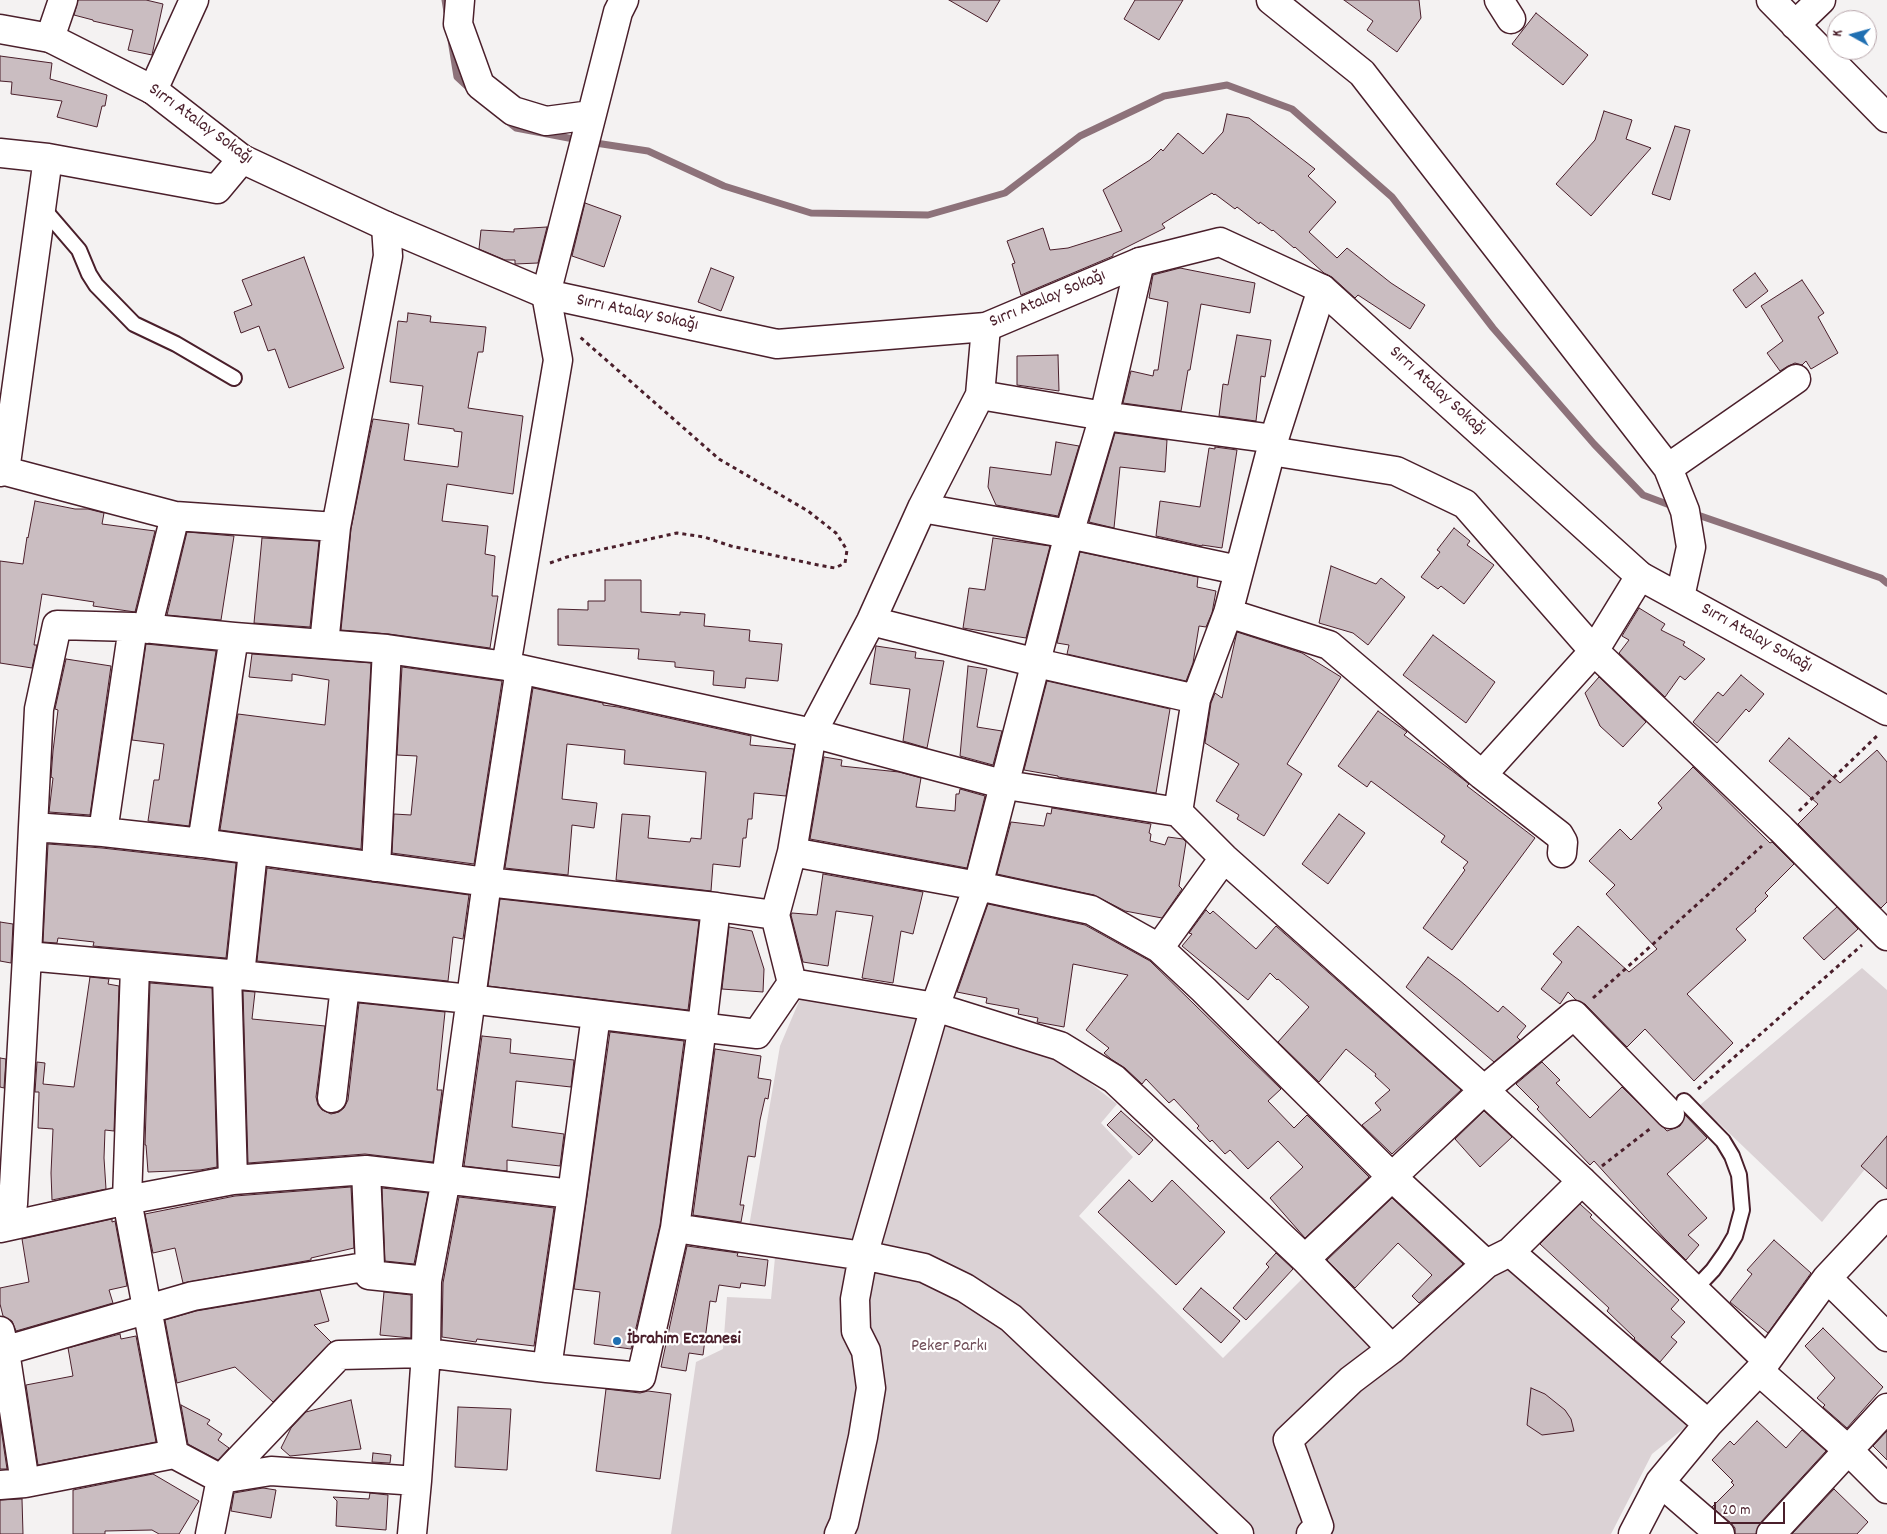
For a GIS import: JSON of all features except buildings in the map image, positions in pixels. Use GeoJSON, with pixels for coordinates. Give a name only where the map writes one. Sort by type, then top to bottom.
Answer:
{"type":"FeatureCollection","features":[{"type":"Feature","properties":{"kind":"street"},"geometry":{"type":"LineString","coordinates":[[50,38],[63,0]]}},
{"type":"Feature","properties":{"kind":"street"},"geometry":{"type":"LineString","coordinates":[[153,90],[194,0]]}},
{"type":"Feature","properties":{"kind":"street"},"geometry":{"type":"LineString","coordinates":[[460,0],[458,24],[480,85],[513,111],[546,121],[592,115]]}},
{"type":"Feature","properties":{"kind":"street"},"geometry":{"type":"LineString","coordinates":[[412,1534],[426,1353],[427,1281],[446,1180],[487,882],[513,667],[522,574],[558,360],[546,294],[618,12],[624,0]]}},
{"type":"Feature","properties":{"kind":"street"},"geometry":{"type":"LineString","coordinates":[[1271,0],[1362,73],[1668,468],[1686,511],[1691,547],[1680,597]]}},
{"type":"Feature","properties":{"kind":"street"},"geometry":{"type":"LineString","coordinates":[[1771,0],[1887,117]]}},
{"type":"Feature","properties":{"kind":"street"},"geometry":{"type":"LineString","coordinates":[[1795,25],[1821,0]]}},
{"type":"Feature","properties":{"kind":"street","name":"Sırrı Atalay Sokağı"},"geometry":{"type":"LineString","coordinates":[[0,29],[50,38],[153,90],[242,160],[386,226],[546,294],[777,344],[986,327],[1140,262],[1220,242],[1322,289],[1640,576],[1680,597],[1884,722]]}},
{"type":"Feature","properties":{"kind":"street"},"geometry":{"type":"LineString","coordinates":[[1,150],[217,189],[242,160]]}},
{"type":"Feature","properties":{"kind":"street"},"geometry":{"type":"LineString","coordinates":[[48,158],[3,471],[176,516],[336,527]]}},
{"type":"Feature","properties":{"kind":"street"},"geometry":{"type":"LineString","coordinates":[[324,644],[336,527],[388,256],[386,226]]}},
{"type":"Feature","properties":{"kind":"street"},"geometry":{"type":"LineString","coordinates":[[839,1534],[844,1522],[863,1437],[871,1388],[866,1351],[856,1331],[855,1299],[863,1256],[935,1007],[978,886],[1006,785],[1070,534],[1104,416],[1140,262]]}},
{"type":"Feature","properties":{"kind":"street"},"geometry":{"type":"LineString","coordinates":[[1178,812],[1196,699],[1228,613],[1238,570],[1250,536],[1272,445],[1322,289]]}},
{"type":"Feature","properties":{"kind":"street"},"geometry":{"type":"LineString","coordinates":[[27,956],[233,974],[470,999],[757,1034],[792,983],[775,915],[792,852],[812,733],[871,621],[922,508],[980,396],[986,327]]}},
{"type":"Feature","properties":{"kind":"street"},"geometry":{"type":"LineString","coordinates":[[1668,468],[1796,379]]}},
{"type":"Feature","properties":{"kind":"street"},"geometry":{"type":"LineString","coordinates":[[980,396],[1272,445],[1396,471],[1465,504],[1594,651],[1885,930]]}},
{"type":"Feature","properties":{"kind":"street"},"geometry":{"type":"LineString","coordinates":[[922,508],[1070,534],[1238,570]]}},
{"type":"Feature","properties":{"kind":"street"},"geometry":{"type":"LineString","coordinates":[[103,832],[140,628],[176,516]]}},
{"type":"Feature","properties":{"kind":"street"},"geometry":{"type":"LineString","coordinates":[[1482,775],[1594,651],[1640,576]]}},
{"type":"Feature","properties":{"kind":"street"},"geometry":{"type":"LineString","coordinates":[[1228,613],[1329,645],[1482,775],[1559,835],[1563,842],[1562,853]]}},
{"type":"Feature","properties":{"kind":"street"},"geometry":{"type":"LineString","coordinates":[[871,621],[1036,663],[1196,699]]}},
{"type":"Feature","properties":{"kind":"street"},"geometry":{"type":"LineString","coordinates":[[0,1214],[13,1204],[39,709],[57,624],[140,628],[387,649],[513,667],[812,733],[1006,785],[1178,812],[1224,858],[1484,1090],[1582,1181],[1694,1290],[1763,1365],[1887,1489]]}},
{"type":"Feature","properties":{"kind":"street"},"geometry":{"type":"LineString","coordinates":[[202,843],[234,637]]}},
{"type":"Feature","properties":{"kind":"street"},"geometry":{"type":"LineString","coordinates":[[376,867],[387,649]]}},
{"type":"Feature","properties":{"kind":"street"},"geometry":{"type":"LineString","coordinates":[[33,828],[103,832],[202,843],[487,882],[775,915]]}},
{"type":"Feature","properties":{"kind":"street"},"geometry":{"type":"LineString","coordinates":[[233,1180],[233,974],[253,851]]}},
{"type":"Feature","properties":{"kind":"street"},"geometry":{"type":"LineString","coordinates":[[792,852],[978,886],[1091,910],[1158,948],[1204,990],[1392,1177],[1486,1264]]}},
{"type":"Feature","properties":{"kind":"street"},"geometry":{"type":"LineString","coordinates":[[1158,948],[1224,858]]}},
{"type":"Feature","properties":{"kind":"street"},"geometry":{"type":"LineString","coordinates":[[210,1534],[221,1479],[339,1355],[426,1353],[547,1368],[642,1377],[675,1228],[716,907]]}},
{"type":"Feature","properties":{"kind":"street"},"geometry":{"type":"LineString","coordinates":[[135,966],[127,1200],[174,1454]]}},
{"type":"Feature","properties":{"kind":"street"},"geometry":{"type":"LineString","coordinates":[[792,983],[935,1007],[1060,1046],[1114,1079],[1304,1259],[1392,1349]]}},
{"type":"Feature","properties":{"kind":"street"},"geometry":{"type":"LineString","coordinates":[[332,1098],[345,986]]}},
{"type":"Feature","properties":{"kind":"street"},"geometry":{"type":"LineString","coordinates":[[547,1368],[596,1015]]}},
{"type":"Feature","properties":{"kind":"street"},"geometry":{"type":"LineString","coordinates":[[1304,1259],[1484,1090],[1574,1015],[1677,1107]]}},
{"type":"Feature","properties":{"kind":"street"},"geometry":{"type":"LineString","coordinates":[[0,1228],[127,1200],[233,1180],[366,1170],[572,1194]]}},
{"type":"Feature","properties":{"kind":"street"},"geometry":{"type":"LineString","coordinates":[[366,1170],[369,1275],[427,1281]]}},
{"type":"Feature","properties":{"kind":"street"},"geometry":{"type":"LineString","coordinates":[[1322,1531],[1288,1440],[1352,1380],[1392,1349],[1486,1264],[1510,1252],[1582,1181]]}},
{"type":"Feature","properties":{"kind":"street"},"geometry":{"type":"LineString","coordinates":[[1633,1534],[1660,1482],[1708,1424],[1763,1365],[1827,1278],[1887,1214]]}},
{"type":"Feature","properties":{"kind":"street"},"geometry":{"type":"LineString","coordinates":[[675,1228],[863,1256],[924,1268],[964,1288],[1012,1318],[1239,1534]]}},
{"type":"Feature","properties":{"kind":"street"},"geometry":{"type":"LineString","coordinates":[[1510,1252],[1708,1424]]}},
{"type":"Feature","properties":{"kind":"street"},"geometry":{"type":"LineString","coordinates":[[370,1266],[193,1296],[148,1310],[2,1345],[12,1484],[174,1454],[221,1479],[271,1471],[417,1481]]}},
{"type":"Feature","properties":{"kind":"street"},"geometry":{"type":"LineString","coordinates":[[1827,1278],[1887,1337]]}},
{"type":"Feature","properties":{"kind":"street"},"geometry":{"type":"LineString","coordinates":[[1771,1534],[1887,1408]]}},
{"type":"Feature","properties":{"kind":"street"},"geometry":{"type":"LineString","coordinates":[[1660,1482],[1720,1534]]}},
{"type":"Feature","properties":{"kind":"lane"},"geometry":{"type":"LineString","coordinates":[[41,206],[79,250],[96,285],[134,324],[176,344],[234,378]]}},
{"type":"Feature","properties":{"kind":"lane"},"geometry":{"type":"LineString","coordinates":[[1677,1107],[1722,1141],[1732,1156],[1739,1175],[1742,1210],[1735,1236],[1713,1270],[1694,1290]]}},
{"type":"Feature","properties":{"kind":"path"},"geometry":{"type":"LineString","coordinates":[[522,574],[567,557],[677,533],[704,537],[731,546],[818,565],[835,568],[846,563],[847,550],[836,533],[808,512],[719,459],[577,334]]}},
{"type":"Feature","properties":{"kind":"path"},"geometry":{"type":"LineString","coordinates":[[1574,1015],[1781,829],[1884,722]]}},
{"type":"Feature","properties":{"kind":"path"},"geometry":{"type":"LineString","coordinates":[[1582,1181],[1677,1107],[1885,930]]}},
{"type":"Feature","properties":{"kind":"green space"},"geometry":{"type":"Polygon","coordinates":[[[1862,968],[1887,990],[1887,1142],[1822,1222],[1700,1105],[1862,968]]]}},
{"type":"Feature","properties":{"kind":"green space","name":"Peker Parkı"},"geometry":{"type":"Polygon","coordinates":[[[803,992],[914,1011],[1057,1057],[1117,1104],[1101,1123],[1133,1157],[1079,1216],[1223,1358],[1309,1272],[1383,1350],[1502,1264],[1692,1422],[1652,1454],[1611,1534],[1333,1534],[1311,1525],[1303,1534],[671,1534],[696,1362],[723,1349],[727,1297],[771,1299],[776,1247],[746,1244],[780,1046],[803,992]]]}},
{"type":"Feature","properties":{"kind":"waterway"},"geometry":{"type":"LineString","coordinates":[[445,0],[447,12]]}},
{"type":"Feature","properties":{"kind":"waterway"},"geometry":{"type":"LineString","coordinates":[[451,40],[457,77],[471,90]]}},
{"type":"Feature","properties":{"kind":"waterway"},"geometry":{"type":"LineString","coordinates":[[589,142],[648,151],[724,186],[811,213],[928,215],[1005,193],[1080,136],[1164,96],[1227,85],[1292,109],[1392,197],[1493,328],[1594,444],[1643,495],[1675,507]]}},
{"type":"Feature","properties":{"kind":"waterway"},"geometry":{"type":"LineString","coordinates":[[506,120],[516,128],[579,140]]}},
{"type":"Feature","properties":{"kind":"waterway"},"geometry":{"type":"LineString","coordinates":[[1692,513],[1881,578],[1887,583]]}},
{"type":"Feature","properties":{"kind":"place","name":"İbrahim Eczanesi"},"geometry":{"type":"Point","coordinates":[617,1341]}}]}
